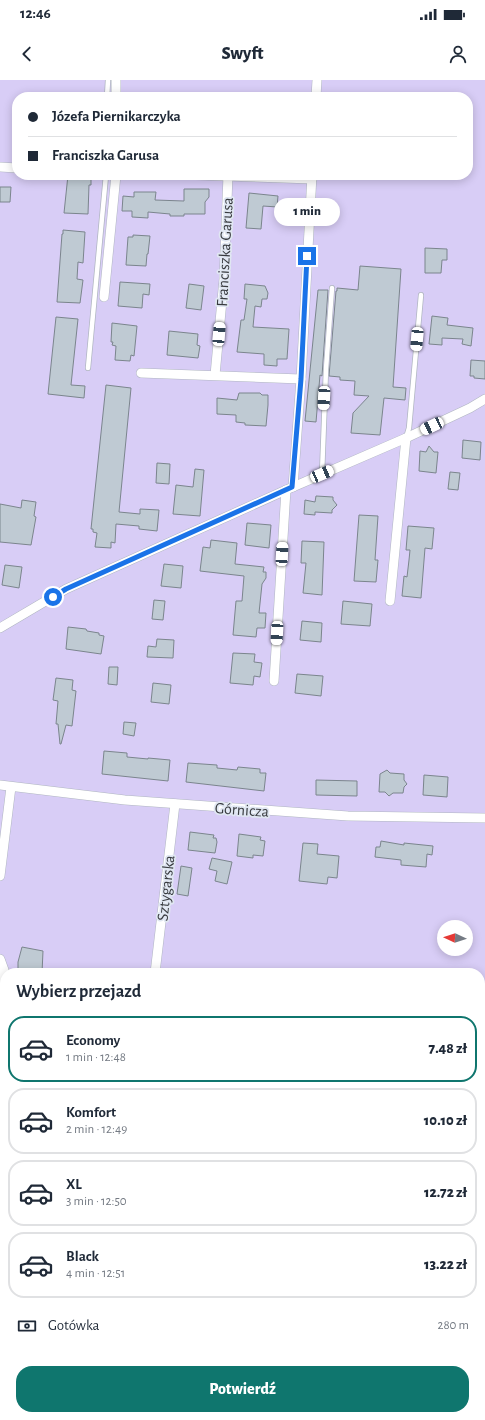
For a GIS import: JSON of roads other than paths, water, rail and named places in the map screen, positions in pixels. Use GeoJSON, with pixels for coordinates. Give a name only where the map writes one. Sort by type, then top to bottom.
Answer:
{"type":"FeatureCollection","features":[{"type":"Feature","properties":{"kind":"street"},"geometry":{"type":"LineString","coordinates":[[116,80],[116,92]]}},
{"type":"Feature","properties":{"kind":"street"},"geometry":{"type":"LineString","coordinates":[[316,92],[317,80]]}},
{"type":"Feature","properties":{"kind":"street"},"geometry":{"type":"LineString","coordinates":[[0,167],[12,168]]}},
{"type":"Feature","properties":{"kind":"street"},"geometry":{"type":"LineString","coordinates":[[104,297],[116,180]]}},
{"type":"Feature","properties":{"kind":"street","name":"Franciszka Garusa"},"geometry":{"type":"LineString","coordinates":[[215,375],[224,279],[228,180]]}},
{"type":"Feature","properties":{"kind":"street","name":"Franciszka Garusa"},"geometry":{"type":"LineString","coordinates":[[274,681],[289,489],[301,379],[312,180]]}},
{"type":"Feature","properties":{"kind":"street"},"geometry":{"type":"LineString","coordinates":[[141,373],[301,379]]}},
{"type":"Feature","properties":{"kind":"street"},"geometry":{"type":"LineString","coordinates":[[0,628],[66,589],[406,438],[470,408],[485,399]]}},
{"type":"Feature","properties":{"kind":"street"},"geometry":{"type":"LineString","coordinates":[[390,601],[406,438]]}},
{"type":"Feature","properties":{"kind":"street","name":"Górnicza"},"geometry":{"type":"LineString","coordinates":[[0,786],[125,800],[348,816],[485,818]]}},
{"type":"Feature","properties":{"kind":"street"},"geometry":{"type":"LineString","coordinates":[[0,876],[10,787]]}},
{"type":"Feature","properties":{"kind":"street","name":"Sztygarska"},"geometry":{"type":"LineString","coordinates":[[156,968],[175,804]]}},
{"type":"Feature","properties":{"kind":"lane"},"geometry":{"type":"LineString","coordinates":[[107,92],[108,80]]}},
{"type":"Feature","properties":{"kind":"lane"},"geometry":{"type":"LineString","coordinates":[[88,368],[106,180]]}},
{"type":"Feature","properties":{"kind":"lane"},"geometry":{"type":"LineString","coordinates":[[322,474],[326,369],[332,288]]}},
{"type":"Feature","properties":{"kind":"lane"},"geometry":{"type":"LineString","coordinates":[[406,438],[409,428],[421,295]]}}]}
